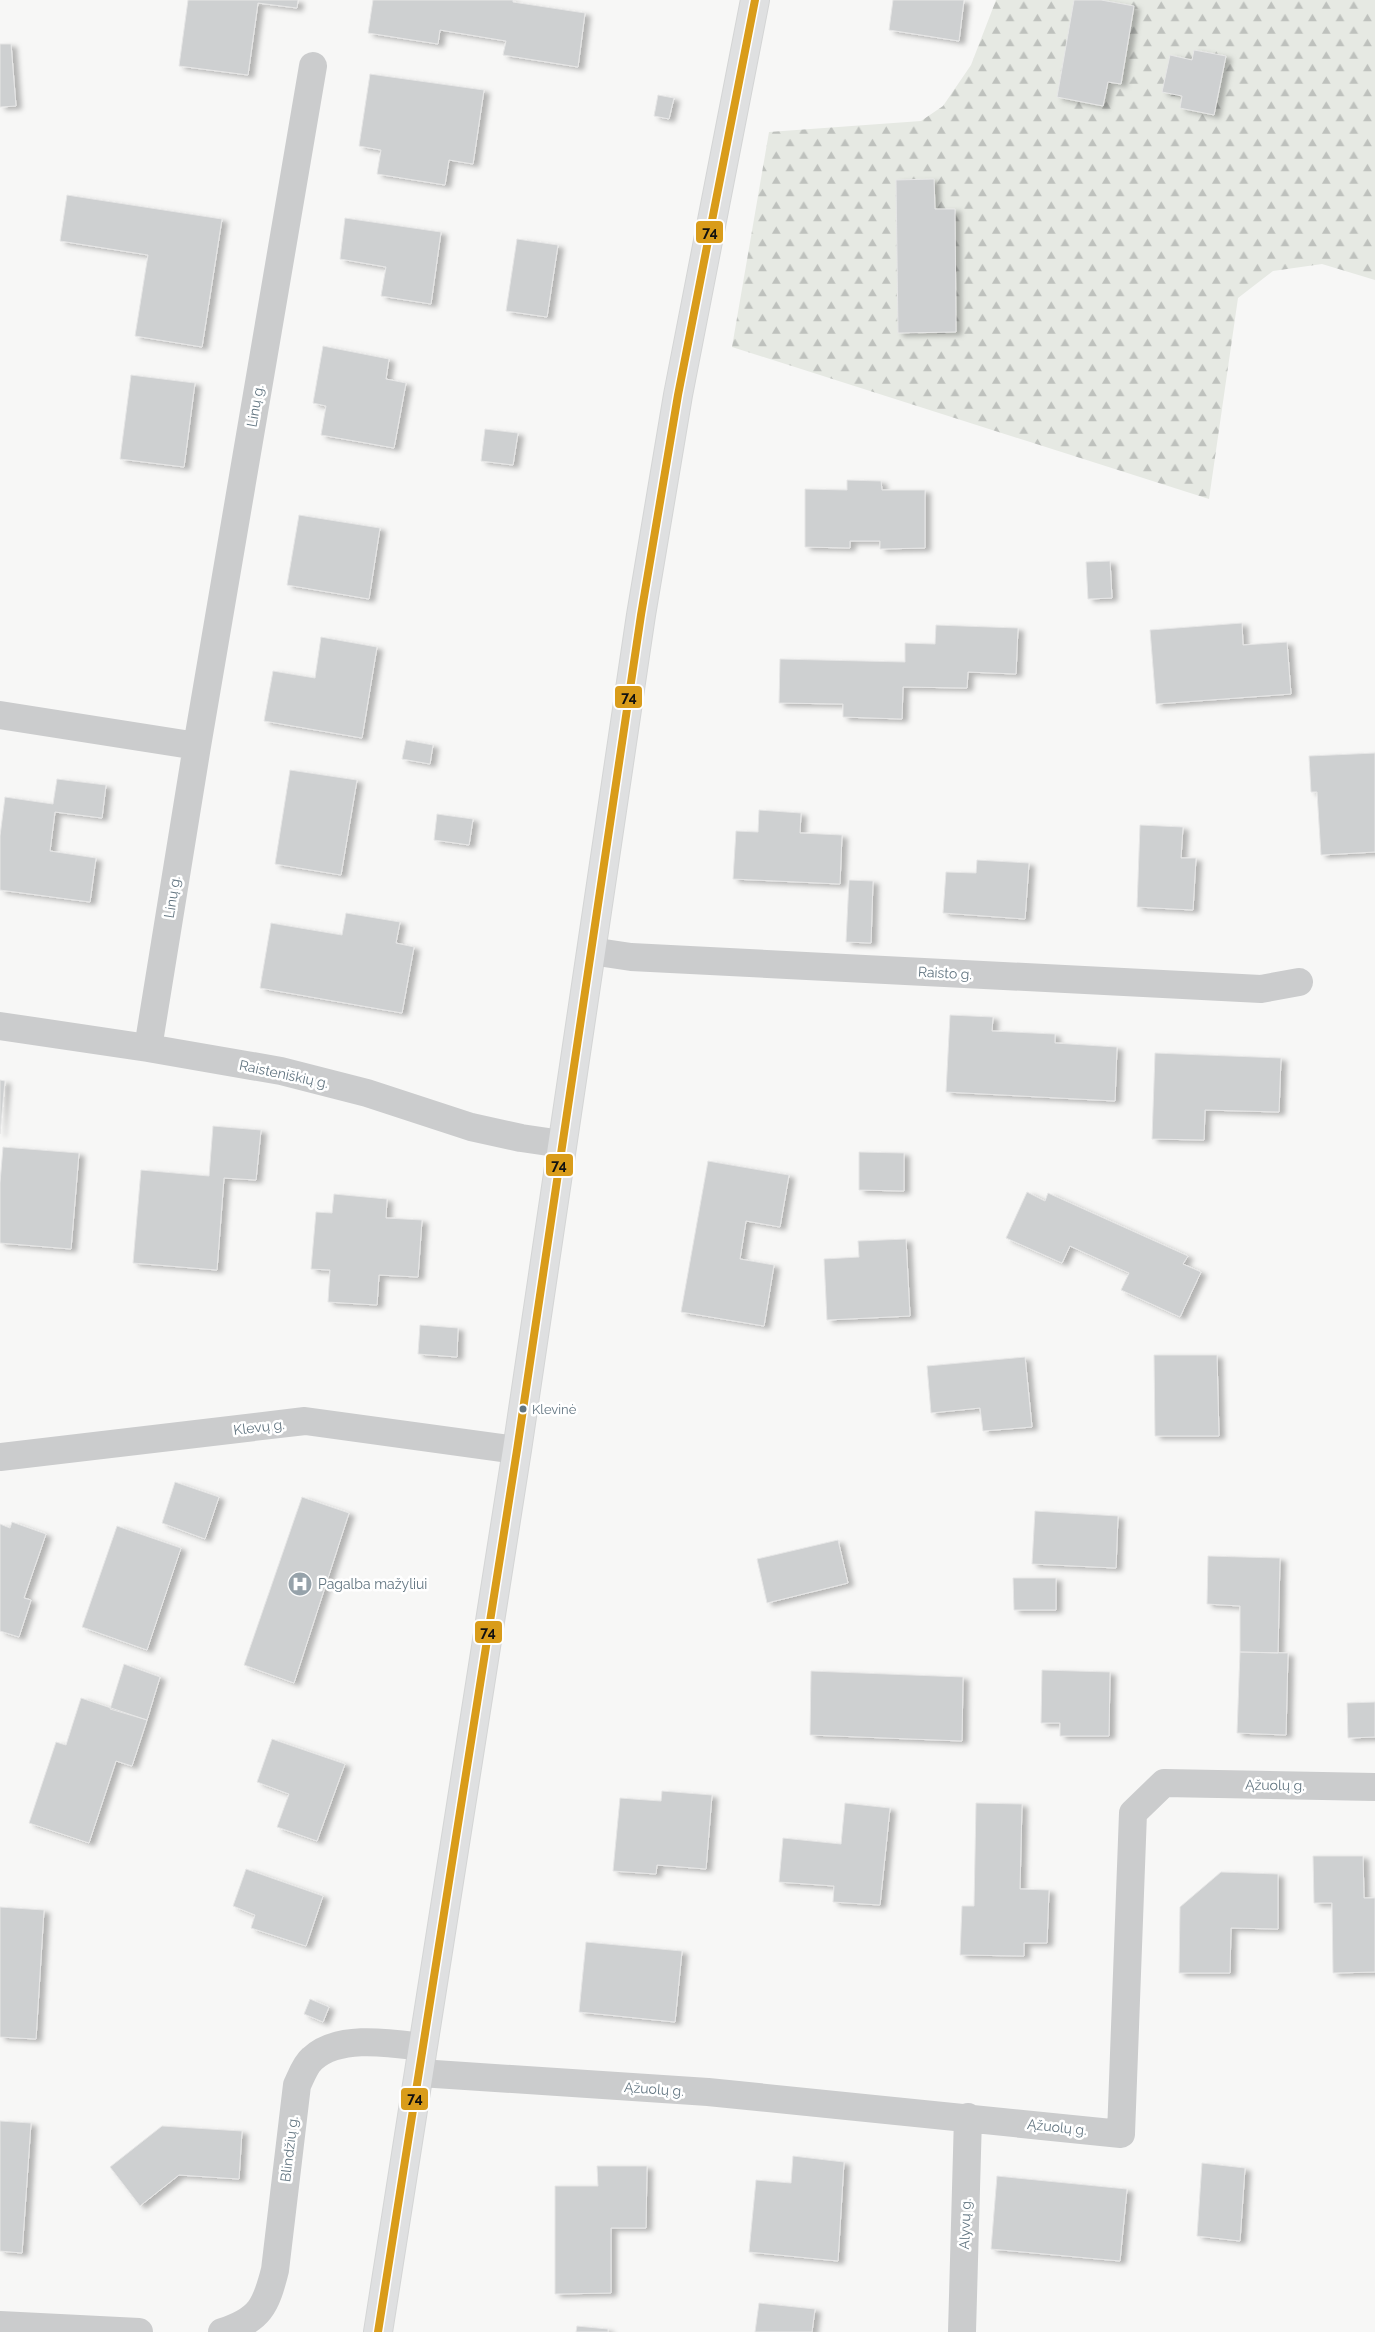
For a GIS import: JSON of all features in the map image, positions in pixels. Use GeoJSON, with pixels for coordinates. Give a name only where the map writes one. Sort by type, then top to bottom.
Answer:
{"type":"FeatureCollection","features":[{"type":"Feature","properties":{"kind":"main road"},"geometry":{"type":"LineString","coordinates":[[378,2332],[517,1450],[641,615],[678,395],[755,0]]}},
{"type":"Feature","properties":{"kind":"street","name":"Linų g."},"geometry":{"type":"LineString","coordinates":[[148,1048],[196,746],[313,66]]}},
{"type":"Feature","properties":{"kind":"street"},"geometry":{"type":"LineString","coordinates":[[0,715],[196,746]]}},
{"type":"Feature","properties":{"kind":"street","name":"Raisto g."},"geometry":{"type":"LineString","coordinates":[[591,951],[630,957],[1261,988],[1299,982]]}},
{"type":"Feature","properties":{"kind":"street","name":"Raisteniškių g."},"geometry":{"type":"LineString","coordinates":[[0,1026],[148,1048],[280,1071],[367,1092],[471,1127],[521,1138],[562,1144]]}},
{"type":"Feature","properties":{"kind":"street","name":"Klevų g."},"geometry":{"type":"LineString","coordinates":[[0,1457],[305,1421],[517,1450]]}},
{"type":"Feature","properties":{"kind":"street","name":"Ąžuolų g."},"geometry":{"type":"LineString","coordinates":[[420,2073],[708,2092],[1122,2134],[1133,1814],[1164,1783],[1375,1787]]}},
{"type":"Feature","properties":{"kind":"street","name":"Blindžių g."},"geometry":{"type":"LineString","coordinates":[[222,2332],[236,2328],[256,2315],[268,2299],[275,2270],[297,2085],[311,2059],[333,2046],[375,2041],[423,2047]]}},
{"type":"Feature","properties":{"kind":"street","name":"Alyvų g."},"geometry":{"type":"LineString","coordinates":[[962,2332],[968,2117]]}},
{"type":"Feature","properties":{"kind":"street"},"geometry":{"type":"LineString","coordinates":[[0,2325],[139,2332]]}},
{"type":"Feature","properties":{"kind":"green space"},"geometry":{"type":"Polygon","coordinates":[[[996,0],[1375,0],[1375,280],[1322,264],[1273,271],[1238,298],[1209,499],[732,347],[769,132],[921,121],[943,106],[971,65],[996,0]]]}},
{"type":"Feature","properties":{"kind":"building"},"geometry":{"type":"Polygon","coordinates":[[[188,0],[298,0],[297,8],[258,3],[248,75],[179,66],[188,0]]]}},
{"type":"Feature","properties":{"kind":"building"},"geometry":{"type":"Polygon","coordinates":[[[373,0],[513,0],[513,2],[585,13],[578,67],[503,55],[506,41],[440,30],[438,44],[368,33],[373,0]]]}},
{"type":"Feature","properties":{"kind":"building"},"geometry":{"type":"Polygon","coordinates":[[[893,0],[964,0],[959,41],[889,30],[893,0]]]}},
{"type":"Feature","properties":{"kind":"building"},"geometry":{"type":"Polygon","coordinates":[[[1074,0],[1101,0],[1134,6],[1121,84],[1108,82],[1103,106],[1057,97],[1074,0]]]}},
{"type":"Feature","properties":{"kind":"building"},"geometry":{"type":"Polygon","coordinates":[[[0,44],[11,44],[16,106],[0,107],[0,44]]]}},
{"type":"Feature","properties":{"kind":"building"},"geometry":{"type":"Polygon","coordinates":[[[1194,50],[1226,56],[1214,115],[1180,108],[1182,96],[1162,92],[1170,55],[1192,60],[1194,50]]]}},
{"type":"Feature","properties":{"kind":"building"},"geometry":{"type":"Polygon","coordinates":[[[370,74],[484,90],[473,164],[449,160],[445,185],[377,174],[381,150],[359,146],[370,74]]]}},
{"type":"Feature","properties":{"kind":"building"},"geometry":{"type":"Polygon","coordinates":[[[658,95],[674,98],[669,119],[654,116],[658,95]]]}},
{"type":"Feature","properties":{"kind":"building"},"geometry":{"type":"Polygon","coordinates":[[[934,179],[935,209],[955,209],[956,332],[898,333],[896,180],[934,179]]]}},
{"type":"Feature","properties":{"kind":"building"},"geometry":{"type":"Polygon","coordinates":[[[67,195],[222,219],[202,347],[135,336],[148,255],[60,241],[67,195]]]}},
{"type":"Feature","properties":{"kind":"building"},"geometry":{"type":"Polygon","coordinates":[[[345,218],[441,232],[431,304],[381,296],[386,267],[340,259],[345,218]]]}},
{"type":"Feature","properties":{"kind":"building"},"geometry":{"type":"Polygon","coordinates":[[[517,239],[558,245],[547,317],[506,311],[517,239]]]}},
{"type":"Feature","properties":{"kind":"building"},"geometry":{"type":"Polygon","coordinates":[[[323,346],[389,359],[386,379],[406,383],[394,448],[321,435],[326,406],[313,403],[323,346]]]}},
{"type":"Feature","properties":{"kind":"building"},"geometry":{"type":"Polygon","coordinates":[[[131,375],[195,383],[184,467],[120,459],[131,375]]]}},
{"type":"Feature","properties":{"kind":"building"},"geometry":{"type":"Polygon","coordinates":[[[485,429],[518,433],[513,465],[481,461],[485,429]]]}},
{"type":"Feature","properties":{"kind":"building"},"geometry":{"type":"Polygon","coordinates":[[[847,480],[881,481],[882,490],[925,490],[925,548],[880,549],[880,541],[850,541],[850,548],[805,547],[805,489],[847,490],[847,480]]]}},
{"type":"Feature","properties":{"kind":"building"},"geometry":{"type":"Polygon","coordinates":[[[299,515],[380,528],[369,599],[287,585],[299,515]]]}},
{"type":"Feature","properties":{"kind":"building"},"geometry":{"type":"Polygon","coordinates":[[[1110,561],[1112,598],[1088,599],[1086,562],[1110,561]]]}},
{"type":"Feature","properties":{"kind":"building"},"geometry":{"type":"Polygon","coordinates":[[[1242,623],[1243,645],[1287,642],[1291,694],[1156,704],[1150,630],[1242,623]]]}},
{"type":"Feature","properties":{"kind":"building"},"geometry":{"type":"Polygon","coordinates":[[[936,625],[1018,628],[1016,674],[968,672],[967,688],[903,687],[902,719],[843,717],[843,704],[779,703],[780,659],[905,662],[905,643],[935,644],[936,625]]]}},
{"type":"Feature","properties":{"kind":"building"},"geometry":{"type":"Polygon","coordinates":[[[321,637],[377,647],[362,738],[264,721],[273,671],[315,678],[321,637]]]}},
{"type":"Feature","properties":{"kind":"building"},"geometry":{"type":"Polygon","coordinates":[[[406,740],[433,745],[430,764],[402,759],[406,740]]]}},
{"type":"Feature","properties":{"kind":"building"},"geometry":{"type":"Polygon","coordinates":[[[1375,753],[1375,852],[1321,855],[1317,792],[1311,792],[1309,756],[1375,753]]]}},
{"type":"Feature","properties":{"kind":"building"},"geometry":{"type":"Polygon","coordinates":[[[290,770],[357,780],[341,875],[275,864],[290,770]]]}},
{"type":"Feature","properties":{"kind":"building"},"geometry":{"type":"Polygon","coordinates":[[[57,779],[106,785],[102,818],[55,812],[50,851],[96,858],[90,902],[0,890],[0,836],[5,797],[53,804],[57,779]]]}},
{"type":"Feature","properties":{"kind":"building"},"geometry":{"type":"Polygon","coordinates":[[[759,810],[801,813],[800,833],[842,835],[840,884],[733,879],[736,831],[758,832],[759,810]]]}},
{"type":"Feature","properties":{"kind":"building"},"geometry":{"type":"Polygon","coordinates":[[[437,814],[473,819],[469,845],[434,840],[437,814]]]}},
{"type":"Feature","properties":{"kind":"building"},"geometry":{"type":"Polygon","coordinates":[[[1140,825],[1183,827],[1181,858],[1196,858],[1193,910],[1137,907],[1140,825]]]}},
{"type":"Feature","properties":{"kind":"building"},"geometry":{"type":"Polygon","coordinates":[[[977,860],[1029,863],[1025,919],[943,913],[946,872],[976,873],[977,860]]]}},
{"type":"Feature","properties":{"kind":"building"},"geometry":{"type":"Polygon","coordinates":[[[849,880],[873,881],[871,943],[846,942],[849,880]]]}},
{"type":"Feature","properties":{"kind":"building"},"geometry":{"type":"Polygon","coordinates":[[[346,913],[400,922],[396,943],[414,947],[402,1013],[260,988],[271,923],[342,935],[346,913]]]}},
{"type":"Feature","properties":{"kind":"building"},"geometry":{"type":"Polygon","coordinates":[[[950,1015],[993,1017],[992,1031],[1055,1034],[1055,1043],[1117,1047],[1115,1101],[946,1092],[950,1015]]]}},
{"type":"Feature","properties":{"kind":"building"},"geometry":{"type":"Polygon","coordinates":[[[1155,1053],[1281,1058],[1279,1112],[1205,1110],[1204,1140],[1152,1139],[1155,1053]]]}},
{"type":"Feature","properties":{"kind":"building"},"geometry":{"type":"Polygon","coordinates":[[[0,1080],[5,1081],[0,1134],[0,1080]]]}},
{"type":"Feature","properties":{"kind":"building"},"geometry":{"type":"Polygon","coordinates":[[[213,1126],[261,1130],[256,1180],[224,1178],[217,1270],[133,1263],[141,1170],[209,1176],[213,1126]]]}},
{"type":"Feature","properties":{"kind":"building"},"geometry":{"type":"Polygon","coordinates":[[[3,1147],[79,1153],[71,1249],[0,1243],[0,1183],[3,1147]]]}},
{"type":"Feature","properties":{"kind":"building"},"geometry":{"type":"Polygon","coordinates":[[[859,1152],[904,1153],[904,1191],[859,1190],[859,1152]]]}},
{"type":"Feature","properties":{"kind":"building"},"geometry":{"type":"Polygon","coordinates":[[[708,1161],[789,1175],[780,1227],[746,1221],[740,1259],[774,1265],[764,1326],[681,1312],[708,1161]]]}},
{"type":"Feature","properties":{"kind":"building"},"geometry":{"type":"Polygon","coordinates":[[[1027,1192],[1045,1201],[1048,1193],[1188,1256],[1183,1264],[1201,1272],[1180,1317],[1121,1290],[1129,1273],[1070,1246],[1062,1263],[1006,1238],[1027,1192]]]}},
{"type":"Feature","properties":{"kind":"building"},"geometry":{"type":"Polygon","coordinates":[[[334,1194],[387,1199],[386,1218],[422,1220],[418,1277],[379,1275],[377,1305],[328,1302],[330,1270],[311,1269],[316,1212],[332,1213],[334,1194]]]}},
{"type":"Feature","properties":{"kind":"building"},"geometry":{"type":"Polygon","coordinates":[[[906,1239],[910,1316],[827,1320],[824,1259],[859,1257],[858,1241],[906,1239]]]}},
{"type":"Feature","properties":{"kind":"building"},"geometry":{"type":"Polygon","coordinates":[[[420,1325],[458,1328],[457,1357],[418,1354],[420,1325]]]}},
{"type":"Feature","properties":{"kind":"building"},"geometry":{"type":"Polygon","coordinates":[[[1154,1355],[1217,1355],[1219,1436],[1155,1436],[1154,1355]]]}},
{"type":"Feature","properties":{"kind":"building"},"geometry":{"type":"Polygon","coordinates":[[[1025,1357],[1032,1427],[983,1431],[980,1408],[931,1413],[927,1366],[1025,1357]]]}},
{"type":"Feature","properties":{"kind":"building"},"geometry":{"type":"Polygon","coordinates":[[[175,1482],[219,1497],[205,1539],[162,1523],[175,1482]]]}},
{"type":"Feature","properties":{"kind":"building"},"geometry":{"type":"Polygon","coordinates":[[[302,1497],[349,1513],[294,1683],[244,1665],[302,1497]]]}},
{"type":"Feature","properties":{"kind":"building"},"geometry":{"type":"Polygon","coordinates":[[[1035,1511],[1118,1516],[1116,1568],[1032,1564],[1035,1511]]]}},
{"type":"Feature","properties":{"kind":"building"},"geometry":{"type":"Polygon","coordinates":[[[12,1522],[46,1534],[24,1598],[31,1600],[19,1637],[0,1631],[0,1524],[10,1528],[12,1522]]]}},
{"type":"Feature","properties":{"kind":"building"},"geometry":{"type":"Polygon","coordinates":[[[117,1526],[181,1548],[147,1650],[82,1627],[117,1526]]]}},
{"type":"Feature","properties":{"kind":"building"},"geometry":{"type":"Polygon","coordinates":[[[838,1540],[848,1583],[767,1603],[757,1559],[838,1540]]]}},
{"type":"Feature","properties":{"kind":"building"},"geometry":{"type":"Polygon","coordinates":[[[1208,1556],[1280,1558],[1278,1653],[1240,1652],[1240,1606],[1207,1604],[1208,1556]]]}},
{"type":"Feature","properties":{"kind":"building"},"geometry":{"type":"Polygon","coordinates":[[[1013,1578],[1056,1578],[1056,1610],[1014,1610],[1013,1578]]]}},
{"type":"Feature","properties":{"kind":"building"},"geometry":{"type":"Polygon","coordinates":[[[1240,1652],[1288,1653],[1286,1735],[1237,1733],[1240,1652]]]}},
{"type":"Feature","properties":{"kind":"building"},"geometry":{"type":"Polygon","coordinates":[[[124,1664],[160,1677],[147,1720],[110,1709],[124,1664]]]}},
{"type":"Feature","properties":{"kind":"building"},"geometry":{"type":"Polygon","coordinates":[[[1042,1670],[1110,1672],[1109,1736],[1060,1736],[1060,1723],[1041,1723],[1042,1670]]]}},
{"type":"Feature","properties":{"kind":"building"},"geometry":{"type":"Polygon","coordinates":[[[811,1671],[963,1677],[962,1741],[810,1735],[811,1671]]]}},
{"type":"Feature","properties":{"kind":"building"},"geometry":{"type":"Polygon","coordinates":[[[81,1698],[147,1720],[132,1766],[116,1761],[89,1843],[29,1823],[56,1742],[66,1745],[81,1698]]]}},
{"type":"Feature","properties":{"kind":"building"},"geometry":{"type":"Polygon","coordinates":[[[1375,1702],[1375,1737],[1348,1738],[1347,1703],[1375,1702]]]}},
{"type":"Feature","properties":{"kind":"building"},"geometry":{"type":"Polygon","coordinates":[[[272,1739],[345,1764],[317,1841],[277,1827],[289,1794],[257,1782],[272,1739]]]}},
{"type":"Feature","properties":{"kind":"building"},"geometry":{"type":"Polygon","coordinates":[[[662,1791],[712,1795],[706,1869],[657,1865],[656,1874],[613,1871],[620,1798],[661,1801],[662,1791]]]}},
{"type":"Feature","properties":{"kind":"building"},"geometry":{"type":"Polygon","coordinates":[[[845,1803],[890,1808],[880,1905],[833,1902],[834,1886],[779,1882],[783,1838],[841,1844],[845,1803]]]}},
{"type":"Feature","properties":{"kind":"building"},"geometry":{"type":"Polygon","coordinates":[[[976,1803],[1022,1804],[1020,1889],[1049,1890],[1047,1943],[1024,1943],[1024,1956],[960,1955],[962,1906],[974,1906],[976,1803]]]}},
{"type":"Feature","properties":{"kind":"building"},"geometry":{"type":"Polygon","coordinates":[[[1313,1856],[1363,1856],[1364,1898],[1375,1898],[1375,1972],[1333,1973],[1332,1903],[1314,1903],[1313,1856]]]}},
{"type":"Feature","properties":{"kind":"building"},"geometry":{"type":"Polygon","coordinates":[[[246,1869],[323,1896],[306,1946],[251,1928],[255,1915],[233,1906],[246,1869]]]}},
{"type":"Feature","properties":{"kind":"building"},"geometry":{"type":"Polygon","coordinates":[[[1221,1872],[1278,1874],[1278,1929],[1231,1928],[1230,1973],[1179,1973],[1180,1907],[1221,1872]]]}},
{"type":"Feature","properties":{"kind":"building"},"geometry":{"type":"Polygon","coordinates":[[[0,1907],[44,1910],[36,2039],[0,2037],[0,1907]]]}},
{"type":"Feature","properties":{"kind":"building"},"geometry":{"type":"Polygon","coordinates":[[[586,1942],[682,1951],[675,2022],[579,2012],[586,1942]]]}},
{"type":"Feature","properties":{"kind":"building"},"geometry":{"type":"Polygon","coordinates":[[[310,1999],[329,2007],[323,2022],[304,2014],[310,1999]]]}},
{"type":"Feature","properties":{"kind":"building"},"geometry":{"type":"Polygon","coordinates":[[[0,2121],[31,2123],[22,2253],[0,2251],[0,2121]]]}},
{"type":"Feature","properties":{"kind":"building"},"geometry":{"type":"Polygon","coordinates":[[[162,2126],[242,2131],[239,2179],[179,2175],[140,2206],[110,2167],[162,2126]]]}},
{"type":"Feature","properties":{"kind":"building"},"geometry":{"type":"Polygon","coordinates":[[[793,2156],[844,2162],[838,2261],[749,2252],[756,2180],[791,2183],[793,2156]]]}},
{"type":"Feature","properties":{"kind":"building"},"geometry":{"type":"Polygon","coordinates":[[[1202,2163],[1245,2168],[1240,2241],[1197,2236],[1202,2163]]]}},
{"type":"Feature","properties":{"kind":"building"},"geometry":{"type":"Polygon","coordinates":[[[597,2166],[647,2166],[646,2228],[611,2228],[611,2293],[555,2294],[555,2186],[598,2186],[597,2166]]]}},
{"type":"Feature","properties":{"kind":"building"},"geometry":{"type":"Polygon","coordinates":[[[997,2176],[1127,2189],[1120,2261],[991,2249],[997,2176]]]}},
{"type":"Feature","properties":{"kind":"building"},"geometry":{"type":"Polygon","coordinates":[[[759,2303],[815,2309],[812,2332],[755,2332],[759,2303]]]}},
{"type":"Feature","properties":{"kind":"building"},"geometry":{"type":"Polygon","coordinates":[[[577,2326],[608,2329],[608,2332],[576,2332],[577,2326]]]}},
{"type":"Feature","properties":{"kind":"transit line","name":"74"},"geometry":{"type":"LineString","coordinates":[[378,2332],[517,1450],[641,615],[678,395],[755,0]]}},
{"type":"Feature","properties":{"kind":"place","name":"Klevinė"},"geometry":{"type":"Point","coordinates":[523,1409]}},
{"type":"Feature","properties":{"kind":"place","name":"Pagalba mažyliui"},"geometry":{"type":"Point","coordinates":[300,1584]}}]}
